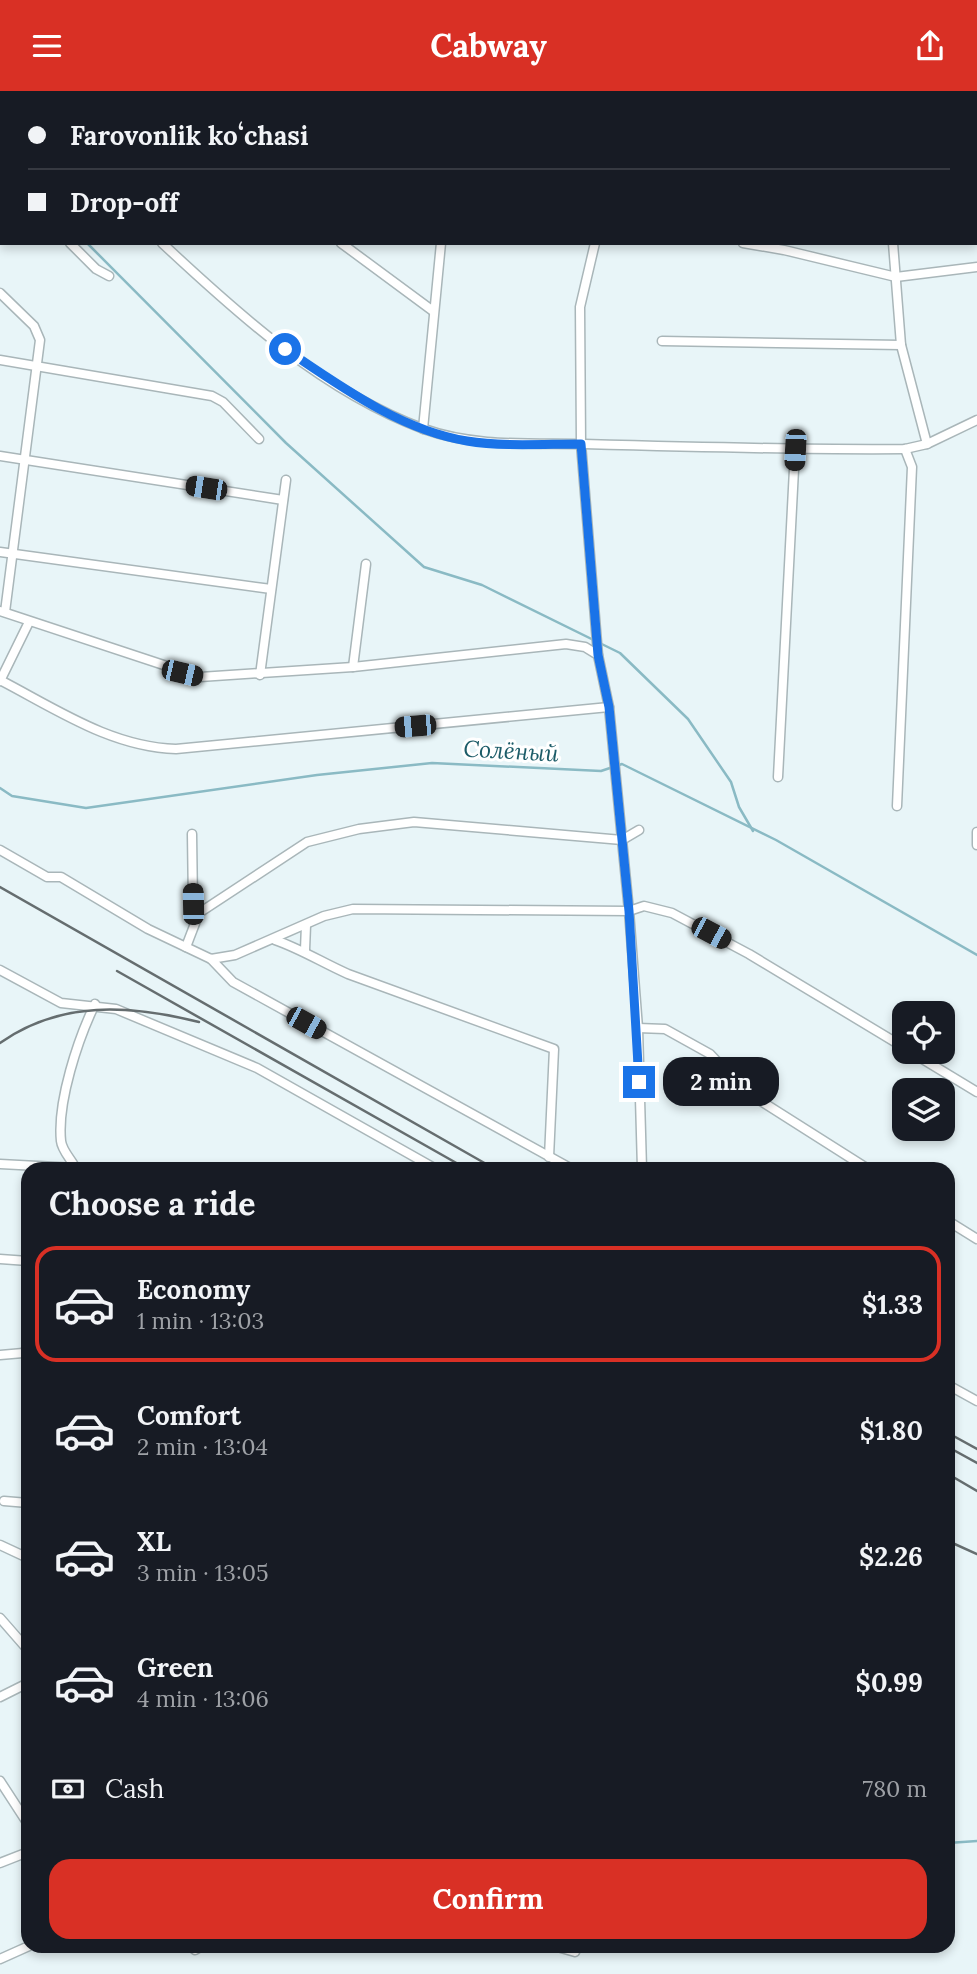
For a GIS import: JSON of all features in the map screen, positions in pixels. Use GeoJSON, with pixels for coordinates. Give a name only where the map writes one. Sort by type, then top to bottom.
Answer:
{"type":"FeatureCollection","features":[{"type":"Feature","properties":{"kind":"street"},"geometry":{"type":"LineString","coordinates":[[72,245],[96,269],[109,276]]}},
{"type":"Feature","properties":{"kind":"street"},"geometry":{"type":"LineString","coordinates":[[164,245],[264,334],[351,394],[424,429],[468,442],[795,450],[905,449],[927,444],[977,420]]}},
{"type":"Feature","properties":{"kind":"street"},"geometry":{"type":"LineString","coordinates":[[344,245],[433,311]]}},
{"type":"Feature","properties":{"kind":"street"},"geometry":{"type":"LineString","coordinates":[[424,429],[441,245]]}},
{"type":"Feature","properties":{"kind":"street"},"geometry":{"type":"LineString","coordinates":[[595,245],[580,307],[581,444],[596,634],[615,757],[629,911],[638,1028],[642,1162]]}},
{"type":"Feature","properties":{"kind":"street"},"geometry":{"type":"LineString","coordinates":[[755,245],[896,277],[977,267]]}},
{"type":"Feature","properties":{"kind":"street"},"geometry":{"type":"LineString","coordinates":[[893,245],[901,345],[927,444]]}},
{"type":"Feature","properties":{"kind":"street"},"geometry":{"type":"LineString","coordinates":[[0,293],[39,333],[37,366],[2,612],[191,675],[260,675],[566,644],[598,651]]}},
{"type":"Feature","properties":{"kind":"street"},"geometry":{"type":"LineString","coordinates":[[662,341],[901,345]]}},
{"type":"Feature","properties":{"kind":"street"},"geometry":{"type":"LineString","coordinates":[[0,361],[212,396],[223,402],[258,439]]}},
{"type":"Feature","properties":{"kind":"street"},"geometry":{"type":"LineString","coordinates":[[897,806],[912,467],[905,449]]}},
{"type":"Feature","properties":{"kind":"street"},"geometry":{"type":"LineString","coordinates":[[778,777],[795,450]]}},
{"type":"Feature","properties":{"kind":"street"},"geometry":{"type":"LineString","coordinates":[[0,456],[283,500]]}},
{"type":"Feature","properties":{"kind":"street"},"geometry":{"type":"LineString","coordinates":[[260,675],[286,480]]}},
{"type":"Feature","properties":{"kind":"street"},"geometry":{"type":"LineString","coordinates":[[0,552],[271,589]]}},
{"type":"Feature","properties":{"kind":"street"},"geometry":{"type":"LineString","coordinates":[[354,667],[366,563]]}},
{"type":"Feature","properties":{"kind":"street"},"geometry":{"type":"LineString","coordinates":[[29,622],[0,680],[118,741],[153,748],[176,749],[609,707]]}},
{"type":"Feature","properties":{"kind":"street"},"geometry":{"type":"LineString","coordinates":[[186,947],[198,913],[307,842],[359,829],[414,822],[452,823],[622,840],[639,829]]}},
{"type":"Feature","properties":{"kind":"street"},"geometry":{"type":"LineString","coordinates":[[977,832],[977,845]]}},
{"type":"Feature","properties":{"kind":"street"},"geometry":{"type":"LineString","coordinates":[[192,834],[193,904],[198,913]]}},
{"type":"Feature","properties":{"kind":"street"},"geometry":{"type":"LineString","coordinates":[[0,850],[47,877],[61,877],[148,929],[211,959],[233,982],[559,1162]]}},
{"type":"Feature","properties":{"kind":"street"},"geometry":{"type":"LineString","coordinates":[[211,959],[235,955],[306,925],[353,909],[629,911],[644,906],[672,913],[749,954],[892,1040]]}},
{"type":"Feature","properties":{"kind":"street"},"geometry":{"type":"LineString","coordinates":[[305,950],[306,925]]}},
{"type":"Feature","properties":{"kind":"street"},"geometry":{"type":"LineString","coordinates":[[275,940],[305,950],[319,961],[348,974],[554,1049],[549,1157]]}},
{"type":"Feature","properties":{"kind":"street"},"geometry":{"type":"LineString","coordinates":[[0,970],[61,1003],[95,1004],[116,1009],[257,1068],[424,1162]]}},
{"type":"Feature","properties":{"kind":"street"},"geometry":{"type":"LineString","coordinates":[[72,1162],[61,1144],[62,1111],[95,1004]]}},
{"type":"Feature","properties":{"kind":"street"},"geometry":{"type":"LineString","coordinates":[[638,1028],[665,1029],[710,1054],[745,1091],[857,1162]]}},
{"type":"Feature","properties":{"kind":"street"},"geometry":{"type":"LineString","coordinates":[[931,1064],[977,1092]]}},
{"type":"Feature","properties":{"kind":"street"},"geometry":{"type":"LineString","coordinates":[[0,1164],[21,1165]]}},
{"type":"Feature","properties":{"kind":"street"},"geometry":{"type":"LineString","coordinates":[[955,1225],[977,1239]]}},
{"type":"Feature","properties":{"kind":"street"},"geometry":{"type":"LineString","coordinates":[[0,1259],[21,1260]]}},
{"type":"Feature","properties":{"kind":"street"},"geometry":{"type":"LineString","coordinates":[[0,1355],[21,1353]]}},
{"type":"Feature","properties":{"kind":"street"},"geometry":{"type":"LineString","coordinates":[[955,1389],[977,1401]]}},
{"type":"Feature","properties":{"kind":"street"},"geometry":{"type":"LineString","coordinates":[[4,1501],[21,1502]]}},
{"type":"Feature","properties":{"kind":"street"},"geometry":{"type":"LineString","coordinates":[[0,1545],[21,1555]]}},
{"type":"Feature","properties":{"kind":"street"},"geometry":{"type":"LineString","coordinates":[[0,1618],[21,1642]]}},
{"type":"Feature","properties":{"kind":"street"},"geometry":{"type":"LineString","coordinates":[[0,1697],[21,1686]]}},
{"type":"Feature","properties":{"kind":"street"},"geometry":{"type":"LineString","coordinates":[[0,1781],[21,1813]]}},
{"type":"Feature","properties":{"kind":"street"},"geometry":{"type":"LineString","coordinates":[[0,1863],[21,1855]]}},
{"type":"Feature","properties":{"kind":"street"},"geometry":{"type":"LineString","coordinates":[[0,1959],[21,1950]]}},
{"type":"Feature","properties":{"kind":"waterway"},"geometry":{"type":"LineString","coordinates":[[89,245],[286,443],[424,567],[482,585],[620,653],[688,719],[731,782],[739,807],[753,831]]}},
{"type":"Feature","properties":{"kind":"waterway","name":"Солёный"},"geometry":{"type":"LineString","coordinates":[[0,788],[12,796],[86,808],[317,775],[432,763],[601,771],[622,764],[776,840],[977,955]]}},
{"type":"Feature","properties":{"kind":"waterway"},"geometry":{"type":"LineString","coordinates":[[955,1843],[977,1841]]}},
{"type":"Feature","properties":{"kind":"railway"},"geometry":{"type":"LineString","coordinates":[[0,887],[483,1162]]}},
{"type":"Feature","properties":{"kind":"railway"},"geometry":{"type":"LineString","coordinates":[[117,971],[455,1162]]}},
{"type":"Feature","properties":{"kind":"railway"},"geometry":{"type":"LineString","coordinates":[[0,1043],[47,1019],[96,1010],[147,1012],[199,1022]]}},
{"type":"Feature","properties":{"kind":"railway"},"geometry":{"type":"LineString","coordinates":[[955,1437],[977,1449]]}},
{"type":"Feature","properties":{"kind":"railway"},"geometry":{"type":"LineString","coordinates":[[955,1451],[977,1463]]}},
{"type":"Feature","properties":{"kind":"railway"},"geometry":{"type":"LineString","coordinates":[[955,1478],[977,1491]]}},
{"type":"Feature","properties":{"kind":"railway"},"geometry":{"type":"LineString","coordinates":[[955,1544],[977,1554]]}},
{"type":"Feature","properties":{"kind":"route"},"geometry":{"type":"LineString","coordinates":[[285,349],[351,394],[424,429],[468,442],[581,444],[598,655],[609,707],[617,776],[638,1028],[639,1082]]}}]}
